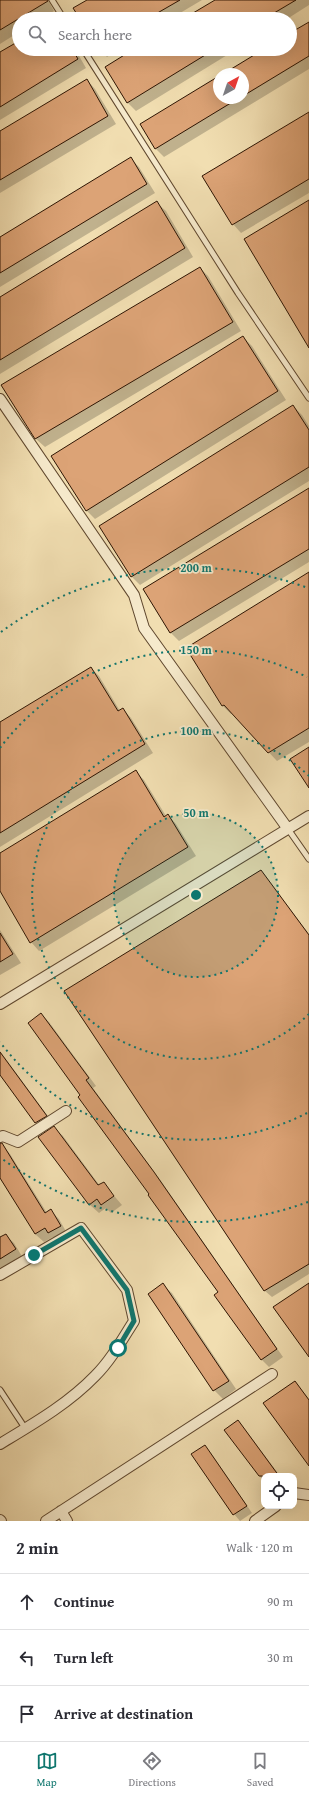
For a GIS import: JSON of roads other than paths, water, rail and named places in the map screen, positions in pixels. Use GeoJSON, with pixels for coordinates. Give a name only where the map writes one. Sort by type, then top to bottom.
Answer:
{"type":"FeatureCollection","features":[{"type":"Feature","properties":{"kind":"street"},"geometry":{"type":"LineString","coordinates":[[0,399],[134,595],[144,628],[288,829]]}},
{"type":"Feature","properties":{"kind":"street"},"geometry":{"type":"LineString","coordinates":[[0,1004],[309,816]]}},
{"type":"Feature","properties":{"kind":"street"},"geometry":{"type":"LineString","coordinates":[[0,1138],[3,1136],[18,1142],[66,1110]]}},
{"type":"Feature","properties":{"kind":"street"},"geometry":{"type":"LineString","coordinates":[[0,1274],[81,1228],[127,1290],[134,1321],[118,1348],[95,1376],[56,1409],[0,1444]]}},
{"type":"Feature","properties":{"kind":"street"},"geometry":{"type":"LineString","coordinates":[[46,1521],[272,1374]]}},
{"type":"Feature","properties":{"kind":"street"},"geometry":{"type":"LineString","coordinates":[[297,1493],[309,1495]]}},
{"type":"Feature","properties":{"kind":"street"},"geometry":{"type":"LineString","coordinates":[[255,1521],[272,1509]]}},
{"type":"Feature","properties":{"kind":"street"},"geometry":{"type":"LineString","coordinates":[[61,1511],[68,1521]]}},
{"type":"Feature","properties":{"kind":"lane"},"geometry":{"type":"LineString","coordinates":[[52,0],[60,12]]}},
{"type":"Feature","properties":{"kind":"lane"},"geometry":{"type":"LineString","coordinates":[[87,56],[238,292],[309,398]]}},
{"type":"Feature","properties":{"kind":"lane"},"geometry":{"type":"LineString","coordinates":[[288,829],[309,859]]}},
{"type":"Feature","properties":{"kind":"lane"},"geometry":{"type":"LineString","coordinates":[[0,1390],[25,1428]]}}]}
